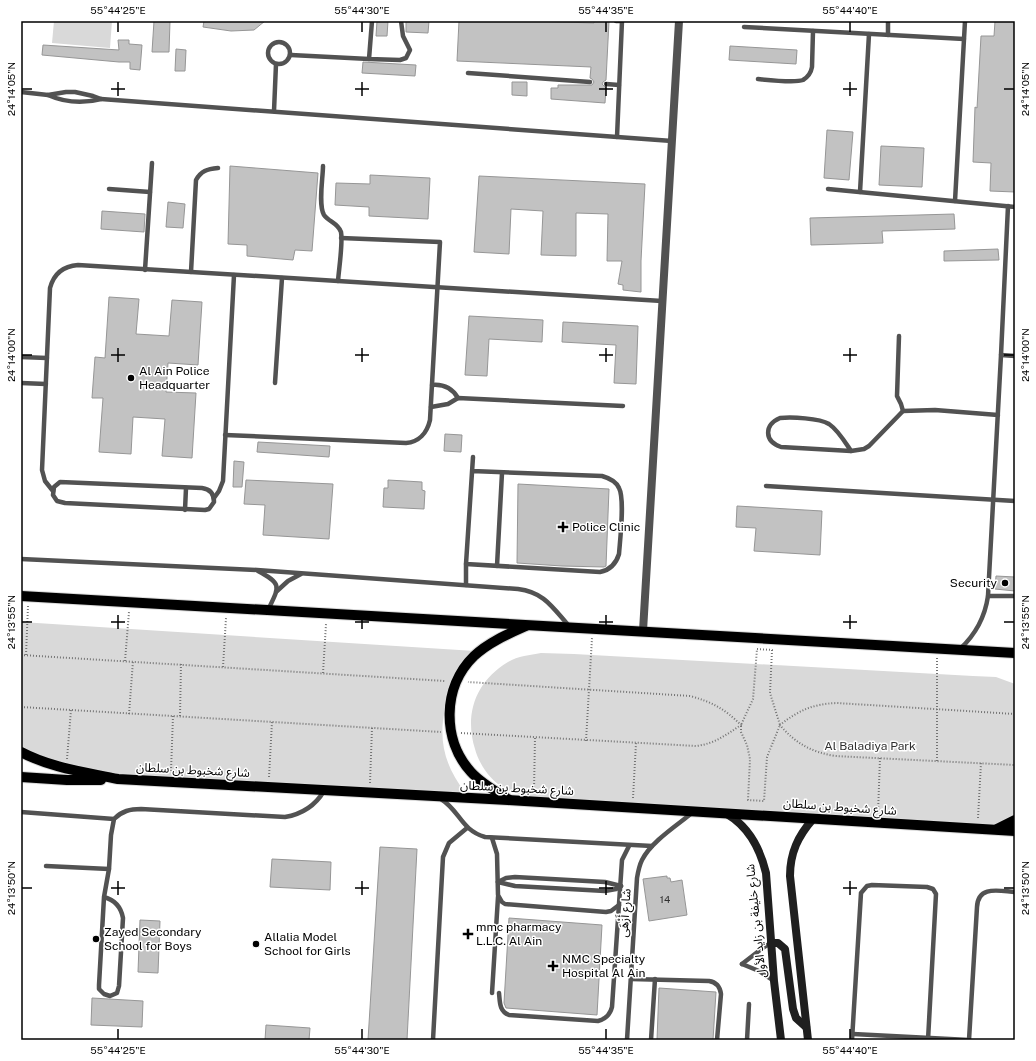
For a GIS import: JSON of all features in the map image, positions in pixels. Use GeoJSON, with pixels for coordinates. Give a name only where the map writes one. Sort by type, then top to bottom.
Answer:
{"type":"FeatureCollection","features":[{"type":"Feature","properties":{"kind":"main road"},"geometry":{"type":"LineString","coordinates":[[23,596],[1015,653]]}},
{"type":"Feature","properties":{"kind":"main road"},"geometry":{"type":"LineString","coordinates":[[508,800],[483,782],[472,772],[463,760],[451,733],[450,707],[457,681],[469,662],[485,647],[528,625]]}},
{"type":"Feature","properties":{"kind":"main road","name":"شارع شخبوط بن سلطان"},"geometry":{"type":"LineString","coordinates":[[21,752],[44,762],[66,769],[118,779],[508,800],[1015,831]]}},
{"type":"Feature","properties":{"kind":"main road"},"geometry":{"type":"LineString","coordinates":[[21,777],[78,780],[118,779]]}},
{"type":"Feature","properties":{"kind":"main road","name":"شارع خليفة بن زايد الأول"},"geometry":{"type":"LineString","coordinates":[[726,813],[735,819],[750,834],[763,862],[766,873],[774,981],[781,1040]]}},
{"type":"Feature","properties":{"kind":"main road"},"geometry":{"type":"LineString","coordinates":[[808,1040],[790,867],[791,858],[797,841],[813,819]]}},
{"type":"Feature","properties":{"kind":"main road"},"geometry":{"type":"LineString","coordinates":[[995,830],[1015,820]]}},
{"type":"Feature","properties":{"kind":"main road"},"geometry":{"type":"LineString","coordinates":[[771,943],[778,943],[785,949],[792,1009],[799,1021],[806,1027]]}},
{"type":"Feature","properties":{"kind":"street"},"geometry":{"type":"LineString","coordinates":[[643,631],[679,21]]}},
{"type":"Feature","properties":{"kind":"lane"},"geometry":{"type":"LineString","coordinates":[[369,58],[372,21]]}},
{"type":"Feature","properties":{"kind":"lane"},"geometry":{"type":"LineString","coordinates":[[291,55],[400,60],[408,56],[410,47],[403,36],[401,21]]}},
{"type":"Feature","properties":{"kind":"lane"},"geometry":{"type":"LineString","coordinates":[[616,21],[622,21],[617,137]]}},
{"type":"Feature","properties":{"kind":"lane"},"geometry":{"type":"LineString","coordinates":[[888,21],[888,35]]}},
{"type":"Feature","properties":{"kind":"lane"},"geometry":{"type":"LineString","coordinates":[[955,201],[965,21]]}},
{"type":"Feature","properties":{"kind":"lane"},"geometry":{"type":"LineString","coordinates":[[744,27],[964,39]]}},
{"type":"Feature","properties":{"kind":"lane"},"geometry":{"type":"LineString","coordinates":[[758,79],[800,81],[807,78],[812,67],[813,31]]}},
{"type":"Feature","properties":{"kind":"lane"},"geometry":{"type":"LineString","coordinates":[[860,192],[869,34]]}},
{"type":"Feature","properties":{"kind":"lane"},"geometry":{"type":"LineString","coordinates":[[275,42],[279,42],[286,44],[289,47],[291,55],[284,64],[276,64],[270,60],[268,52],[269,48],[275,42]]}},
{"type":"Feature","properties":{"kind":"lane"},"geometry":{"type":"LineString","coordinates":[[274,111],[276,64]]}},
{"type":"Feature","properties":{"kind":"lane"},"geometry":{"type":"LineString","coordinates":[[468,73],[590,82]]}},
{"type":"Feature","properties":{"kind":"lane"},"geometry":{"type":"LineString","coordinates":[[606,84],[619,85]]}},
{"type":"Feature","properties":{"kind":"lane"},"geometry":{"type":"LineString","coordinates":[[21,92],[48,95],[65,101],[74,102],[88,102],[102,99]]}},
{"type":"Feature","properties":{"kind":"lane"},"geometry":{"type":"LineString","coordinates":[[48,95],[75,92],[102,99],[672,141]]}},
{"type":"Feature","properties":{"kind":"lane"},"geometry":{"type":"LineString","coordinates":[[145,270],[152,163]]}},
{"type":"Feature","properties":{"kind":"lane"},"geometry":{"type":"LineString","coordinates":[[323,166],[322,211],[327,218],[338,226],[341,234],[338,281]]}},
{"type":"Feature","properties":{"kind":"lane"},"geometry":{"type":"LineString","coordinates":[[190,272],[196,180],[202,172],[212,168],[218,168]]}},
{"type":"Feature","properties":{"kind":"lane"},"geometry":{"type":"LineString","coordinates":[[109,189],[150,192]]}},
{"type":"Feature","properties":{"kind":"lane"},"geometry":{"type":"LineString","coordinates":[[828,189],[1015,207]]}},
{"type":"Feature","properties":{"kind":"lane"},"geometry":{"type":"LineString","coordinates":[[960,649],[977,630],[984,614],[988,596],[1008,206]]}},
{"type":"Feature","properties":{"kind":"lane"},"geometry":{"type":"LineString","coordinates":[[225,435],[412,443],[418,440],[426,431],[430,420],[440,242],[341,238]]}},
{"type":"Feature","properties":{"kind":"lane"},"geometry":{"type":"LineString","coordinates":[[234,275],[223,481],[214,498],[214,502],[209,509],[185,510],[65,503],[57,501],[54,498],[53,491],[45,481],[42,470],[50,288],[57,274],[67,267],[78,266],[190,272],[662,301]]}},
{"type":"Feature","properties":{"kind":"lane"},"geometry":{"type":"LineString","coordinates":[[275,383],[282,278]]}},
{"type":"Feature","properties":{"kind":"lane"},"geometry":{"type":"LineString","coordinates":[[899,336],[897,396],[902,404],[903,411]]}},
{"type":"Feature","properties":{"kind":"lane"},"geometry":{"type":"LineString","coordinates":[[1001,355],[1015,356]]}},
{"type":"Feature","properties":{"kind":"lane"},"geometry":{"type":"LineString","coordinates":[[21,357],[47,358]]}},
{"type":"Feature","properties":{"kind":"lane"},"geometry":{"type":"LineString","coordinates":[[21,383],[46,384]]}},
{"type":"Feature","properties":{"kind":"lane"},"geometry":{"type":"LineString","coordinates":[[432,385],[447,387],[455,393],[458,398]]}},
{"type":"Feature","properties":{"kind":"lane"},"geometry":{"type":"LineString","coordinates":[[431,406],[448,404],[458,398],[623,406]]}},
{"type":"Feature","properties":{"kind":"lane"},"geometry":{"type":"LineString","coordinates":[[851,451],[832,427],[821,421],[780,418],[771,423],[769,428],[768,432],[773,444],[781,447],[851,451],[864,449],[869,446],[903,411],[935,410],[998,415]]}},
{"type":"Feature","properties":{"kind":"lane"},"geometry":{"type":"LineString","coordinates":[[466,585],[473,457]]}},
{"type":"Feature","properties":{"kind":"lane"},"geometry":{"type":"LineString","coordinates":[[466,564],[600,572],[609,569],[619,554],[622,499],[621,493],[612,480],[602,476],[472,472]]}},
{"type":"Feature","properties":{"kind":"lane"},"geometry":{"type":"LineString","coordinates":[[497,566],[502,473]]}},
{"type":"Feature","properties":{"kind":"lane"},"geometry":{"type":"LineString","coordinates":[[53,491],[57,484],[64,482],[206,489],[210,491],[214,498]]}},
{"type":"Feature","properties":{"kind":"lane"},"geometry":{"type":"LineString","coordinates":[[766,486],[1015,501]]}},
{"type":"Feature","properties":{"kind":"lane"},"geometry":{"type":"LineString","coordinates":[[185,510],[186,488]]}},
{"type":"Feature","properties":{"kind":"lane"},"geometry":{"type":"LineString","coordinates":[[21,559],[257,570],[518,589],[533,592],[545,599],[570,627]]}},
{"type":"Feature","properties":{"kind":"lane"},"geometry":{"type":"LineString","coordinates":[[257,570],[276,583],[277,591]]}},
{"type":"Feature","properties":{"kind":"lane"},"geometry":{"type":"LineString","coordinates":[[268,610],[277,591],[288,581],[302,573]]}},
{"type":"Feature","properties":{"kind":"lane"},"geometry":{"type":"LineString","coordinates":[[988,596],[1015,596]]}},
{"type":"Feature","properties":{"kind":"lane"},"geometry":{"type":"LineString","coordinates":[[104,896],[114,900],[122,913],[123,918],[119,986],[117,993],[110,996],[101,992],[99,985],[104,896],[109,870],[114,819],[120,813],[141,808],[285,817],[306,811],[316,802],[324,790]]}},
{"type":"Feature","properties":{"kind":"lane"},"geometry":{"type":"LineString","coordinates":[[436,796],[449,804],[467,828],[478,835],[492,838],[652,846]]}},
{"type":"Feature","properties":{"kind":"lane","name":"شارع أَزْهَى"},"geometry":{"type":"LineString","coordinates":[[627,1040],[637,878],[640,864],[642,858],[652,846],[695,811]]}},
{"type":"Feature","properties":{"kind":"lane"},"geometry":{"type":"LineString","coordinates":[[21,812],[114,819]]}},
{"type":"Feature","properties":{"kind":"lane"},"geometry":{"type":"LineString","coordinates":[[433,1040],[442,857],[449,843],[467,828]]}},
{"type":"Feature","properties":{"kind":"lane"},"geometry":{"type":"LineString","coordinates":[[492,838],[497,854],[498,882],[492,994]]}},
{"type":"Feature","properties":{"kind":"lane"},"geometry":{"type":"LineString","coordinates":[[499,992],[501,1009],[505,1014],[509,1015],[598,1021],[606,1018],[612,1007],[622,860],[629,846]]}},
{"type":"Feature","properties":{"kind":"lane"},"geometry":{"type":"LineString","coordinates":[[46,866],[109,870]]}},
{"type":"Feature","properties":{"kind":"lane"},"geometry":{"type":"LineString","coordinates":[[498,882],[506,878],[515,877],[605,882],[620,886]]}},
{"type":"Feature","properties":{"kind":"lane"},"geometry":{"type":"LineString","coordinates":[[498,882],[515,886],[605,891],[620,886]]}},
{"type":"Feature","properties":{"kind":"lane"},"geometry":{"type":"LineString","coordinates":[[928,1039],[937,897],[935,891],[927,886],[872,885],[866,886],[863,891],[861,896],[852,1037],[928,1039],[969,1040],[976,907],[978,899],[987,891],[1015,892]]}},
{"type":"Feature","properties":{"kind":"lane"},"geometry":{"type":"LineString","coordinates":[[498,895],[502,902],[510,905],[606,912],[619,905]]}},
{"type":"Feature","properties":{"kind":"lane"},"geometry":{"type":"LineString","coordinates":[[771,943],[742,964],[759,971],[774,981]]}},
{"type":"Feature","properties":{"kind":"lane"},"geometry":{"type":"LineString","coordinates":[[631,978],[709,981],[717,985],[720,994],[717,1040]]}},
{"type":"Feature","properties":{"kind":"lane"},"geometry":{"type":"LineString","coordinates":[[651,1040],[655,979]]}},
{"type":"Feature","properties":{"kind":"lane"},"geometry":{"type":"LineString","coordinates":[[747,1040],[749,1004]]}},
{"type":"Feature","properties":{"kind":"path"},"geometry":{"type":"LineString","coordinates":[[23,596],[26,655]]}},
{"type":"Feature","properties":{"kind":"path"},"geometry":{"type":"LineString","coordinates":[[125,661],[129,602]]}},
{"type":"Feature","properties":{"kind":"path"},"geometry":{"type":"LineString","coordinates":[[223,667],[226,608]]}},
{"type":"Feature","properties":{"kind":"path"},"geometry":{"type":"LineString","coordinates":[[323,673],[327,613]]}},
{"type":"Feature","properties":{"kind":"path"},"geometry":{"type":"LineString","coordinates":[[586,741],[592,629]]}},
{"type":"Feature","properties":{"kind":"path"},"geometry":{"type":"LineString","coordinates":[[937,648],[937,761]]}},
{"type":"Feature","properties":{"kind":"path"},"geometry":{"type":"LineString","coordinates":[[21,707],[586,741],[696,746],[719,740],[740,725],[753,699],[757,649],[772,650],[770,693],[780,725],[796,741],[813,751],[835,756],[1015,765]]}},
{"type":"Feature","properties":{"kind":"path"},"geometry":{"type":"LineString","coordinates":[[21,655],[690,696],[706,700],[720,707],[733,717],[740,725],[750,759],[748,800],[764,801],[767,757],[780,725],[799,711],[809,707],[828,703],[846,703],[1015,714]]}},
{"type":"Feature","properties":{"kind":"path"},"geometry":{"type":"LineString","coordinates":[[129,714],[133,661]]}},
{"type":"Feature","properties":{"kind":"path"},"geometry":{"type":"LineString","coordinates":[[180,716],[181,664]]}},
{"type":"Feature","properties":{"kind":"path"},"geometry":{"type":"LineString","coordinates":[[66,769],[71,710]]}},
{"type":"Feature","properties":{"kind":"path"},"geometry":{"type":"LineString","coordinates":[[170,782],[173,716]]}},
{"type":"Feature","properties":{"kind":"path"},"geometry":{"type":"LineString","coordinates":[[269,787],[272,722]]}},
{"type":"Feature","properties":{"kind":"path"},"geometry":{"type":"LineString","coordinates":[[369,793],[372,728]]}},
{"type":"Feature","properties":{"kind":"path"},"geometry":{"type":"LineString","coordinates":[[533,802],[535,738]]}},
{"type":"Feature","properties":{"kind":"path"},"geometry":{"type":"LineString","coordinates":[[632,808],[636,743]]}},
{"type":"Feature","properties":{"kind":"path"},"geometry":{"type":"LineString","coordinates":[[878,823],[880,758]]}},
{"type":"Feature","properties":{"kind":"path"},"geometry":{"type":"LineString","coordinates":[[978,829],[981,763]]}},
{"type":"Feature","properties":{"kind":"green space"},"geometry":{"type":"Polygon","coordinates":[[[54,21],[112,21],[110,48],[52,43],[54,21]]]}},
{"type":"Feature","properties":{"kind":"green space"},"geometry":{"type":"Polygon","coordinates":[[[21,622],[475,651],[458,673],[450,687],[447,697],[442,732],[448,763],[466,794],[92,774],[21,751],[21,622]]]}},
{"type":"Feature","properties":{"kind":"green space","name":"Al Baladiya Park"},"geometry":{"type":"Polygon","coordinates":[[[541,653],[996,677],[1015,684],[1015,820],[993,826],[538,798],[522,795],[506,789],[495,782],[479,761],[472,736],[472,711],[475,700],[481,689],[497,670],[516,658],[541,653]]]}},
{"type":"Feature","properties":{"kind":"building"},"geometry":{"type":"Polygon","coordinates":[[[154,21],[170,21],[169,52],[152,52],[154,21]]]}},
{"type":"Feature","properties":{"kind":"building"},"geometry":{"type":"Polygon","coordinates":[[[204,21],[265,21],[254,30],[231,31],[203,27],[204,21]]]}},
{"type":"Feature","properties":{"kind":"building"},"geometry":{"type":"Polygon","coordinates":[[[377,21],[388,21],[387,36],[376,36],[377,21]]]}},
{"type":"Feature","properties":{"kind":"building"},"geometry":{"type":"Polygon","coordinates":[[[406,21],[429,21],[428,33],[406,32],[406,21]]]}},
{"type":"Feature","properties":{"kind":"building"},"geometry":{"type":"Polygon","coordinates":[[[459,21],[594,23],[594,21],[609,21],[606,80],[602,84],[606,88],[605,103],[551,99],[551,88],[558,88],[558,85],[592,85],[594,82],[590,78],[591,67],[457,61],[459,21]]]}},
{"type":"Feature","properties":{"kind":"building"},"geometry":{"type":"Polygon","coordinates":[[[995,21],[1015,21],[1015,192],[990,191],[991,163],[973,162],[975,107],[977,108],[981,36],[994,36],[995,21]]]}},
{"type":"Feature","properties":{"kind":"building"},"geometry":{"type":"Polygon","coordinates":[[[118,40],[129,40],[129,44],[142,45],[140,70],[130,69],[130,62],[42,55],[43,45],[119,50],[118,40]]]}},
{"type":"Feature","properties":{"kind":"building"},"geometry":{"type":"Polygon","coordinates":[[[730,46],[797,50],[796,64],[729,60],[730,46]]]}},
{"type":"Feature","properties":{"kind":"building"},"geometry":{"type":"Polygon","coordinates":[[[176,49],[186,50],[185,71],[175,71],[176,49]]]}},
{"type":"Feature","properties":{"kind":"building"},"geometry":{"type":"Polygon","coordinates":[[[363,62],[416,65],[415,76],[362,73],[363,62]]]}},
{"type":"Feature","properties":{"kind":"building"},"geometry":{"type":"Polygon","coordinates":[[[512,82],[527,82],[527,96],[512,95],[512,82]]]}},
{"type":"Feature","properties":{"kind":"building"},"geometry":{"type":"Polygon","coordinates":[[[827,130],[853,132],[849,180],[824,178],[827,130]]]}},
{"type":"Feature","properties":{"kind":"building"},"geometry":{"type":"Polygon","coordinates":[[[881,146],[924,148],[922,187],[879,185],[881,146]]]}},
{"type":"Feature","properties":{"kind":"building"},"geometry":{"type":"Polygon","coordinates":[[[230,166],[318,173],[312,251],[295,250],[293,260],[247,256],[247,245],[228,244],[230,166]]]}},
{"type":"Feature","properties":{"kind":"building"},"geometry":{"type":"Polygon","coordinates":[[[370,175],[430,178],[428,219],[369,216],[369,207],[335,205],[336,183],[370,184],[370,175]]]}},
{"type":"Feature","properties":{"kind":"building"},"geometry":{"type":"Polygon","coordinates":[[[479,176],[645,184],[641,292],[623,290],[623,285],[618,284],[622,261],[607,261],[608,214],[576,213],[576,256],[541,255],[543,211],[511,209],[509,254],[474,252],[479,176]]]}},
{"type":"Feature","properties":{"kind":"building"},"geometry":{"type":"Polygon","coordinates":[[[168,202],[185,204],[183,228],[166,227],[168,202]]]}},
{"type":"Feature","properties":{"kind":"building"},"geometry":{"type":"Polygon","coordinates":[[[102,211],[145,214],[144,232],[101,229],[102,211]]]}},
{"type":"Feature","properties":{"kind":"building"},"geometry":{"type":"Polygon","coordinates":[[[954,214],[955,229],[882,231],[883,243],[811,245],[810,218],[954,214]]]}},
{"type":"Feature","properties":{"kind":"building"},"geometry":{"type":"Polygon","coordinates":[[[998,249],[999,260],[944,261],[944,251],[998,249]]]}},
{"type":"Feature","properties":{"kind":"building","name":"Al Ain Police Headquarter"},"geometry":{"type":"Polygon","coordinates":[[[109,297],[139,299],[136,334],[169,336],[172,300],[202,302],[198,365],[168,363],[166,392],[196,393],[192,458],[162,456],[165,419],[133,417],[131,454],[99,452],[103,398],[92,398],[95,357],[105,358],[109,297]]]}},
{"type":"Feature","properties":{"kind":"building"},"geometry":{"type":"Polygon","coordinates":[[[469,316],[543,320],[542,342],[489,339],[487,376],[465,375],[469,316]]]}},
{"type":"Feature","properties":{"kind":"building"},"geometry":{"type":"Polygon","coordinates":[[[563,322],[638,326],[636,384],[614,383],[616,345],[562,342],[563,322]]]}},
{"type":"Feature","properties":{"kind":"building"},"geometry":{"type":"Polygon","coordinates":[[[445,434],[462,435],[461,452],[444,451],[445,434]]]}},
{"type":"Feature","properties":{"kind":"building"},"geometry":{"type":"Polygon","coordinates":[[[258,442],[330,446],[329,457],[257,452],[258,442]]]}},
{"type":"Feature","properties":{"kind":"building"},"geometry":{"type":"Polygon","coordinates":[[[234,461],[244,462],[242,487],[233,487],[234,461]]]}},
{"type":"Feature","properties":{"kind":"building"},"geometry":{"type":"Polygon","coordinates":[[[246,480],[333,484],[329,539],[263,535],[265,505],[244,504],[246,480]]]}},
{"type":"Feature","properties":{"kind":"building"},"geometry":{"type":"Polygon","coordinates":[[[388,480],[422,482],[422,490],[425,491],[424,509],[383,507],[384,488],[388,488],[388,480]]]}},
{"type":"Feature","properties":{"kind":"building","name":"Police Clinic"},"geometry":{"type":"Polygon","coordinates":[[[518,484],[609,489],[606,566],[562,566],[517,563],[518,484]]]}},
{"type":"Feature","properties":{"kind":"building"},"geometry":{"type":"Polygon","coordinates":[[[737,506],[822,511],[820,555],[754,551],[756,528],[736,527],[737,506]]]}},
{"type":"Feature","properties":{"kind":"building","name":"Security"},"geometry":{"type":"Polygon","coordinates":[[[996,576],[1015,577],[1015,591],[995,589],[996,576]]]}},
{"type":"Feature","properties":{"kind":"building"},"geometry":{"type":"Polygon","coordinates":[[[380,847],[417,849],[407,1040],[368,1040],[380,847]]]}},
{"type":"Feature","properties":{"kind":"building"},"geometry":{"type":"Polygon","coordinates":[[[272,859],[331,862],[330,890],[270,887],[272,859]]]}},
{"type":"Feature","properties":{"kind":"building"},"geometry":{"type":"Polygon","coordinates":[[[667,876],[667,878],[670,878],[671,882],[682,880],[687,915],[649,921],[643,879],[667,876]]]}},
{"type":"Feature","properties":{"kind":"building","name":"NMC Specialty Hospital Al Ain"},"geometry":{"type":"Polygon","coordinates":[[[509,918],[602,925],[597,1015],[506,1008],[504,1003],[509,918]]]}},
{"type":"Feature","properties":{"kind":"building"},"geometry":{"type":"Polygon","coordinates":[[[140,920],[160,921],[158,973],[138,972],[140,920]]]}},
{"type":"Feature","properties":{"kind":"building"},"geometry":{"type":"Polygon","coordinates":[[[659,988],[716,992],[713,1040],[657,1040],[659,988]]]}},
{"type":"Feature","properties":{"kind":"building"},"geometry":{"type":"Polygon","coordinates":[[[92,998],[143,1001],[142,1027],[91,1025],[92,998]]]}},
{"type":"Feature","properties":{"kind":"building"},"geometry":{"type":"Polygon","coordinates":[[[266,1025],[310,1028],[309,1040],[265,1040],[266,1025]]]}},
{"type":"Feature","properties":{"kind":"place","name":"Al Ain Police Headquarter"},"geometry":{"type":"Point","coordinates":[131,378]}},
{"type":"Feature","properties":{"kind":"place","name":"Police Clinic"},"geometry":{"type":"Point","coordinates":[563,527]}},
{"type":"Feature","properties":{"kind":"place","name":"Security"},"geometry":{"type":"Point","coordinates":[1005,583]}},
{"type":"Feature","properties":{"kind":"place","name":"mmc pharmacy L.L.C. Al Ain"},"geometry":{"type":"Point","coordinates":[468,934]}},
{"type":"Feature","properties":{"kind":"place","name":"Zayed Secondary School for Boys"},"geometry":{"type":"Point","coordinates":[96,939]}},
{"type":"Feature","properties":{"kind":"place","name":"Allalia Model School for Girls"},"geometry":{"type":"Point","coordinates":[256,944]}},
{"type":"Feature","properties":{"kind":"place","name":"NMC Specialty Hospital Al Ain"},"geometry":{"type":"Point","coordinates":[553,966]}}]}
